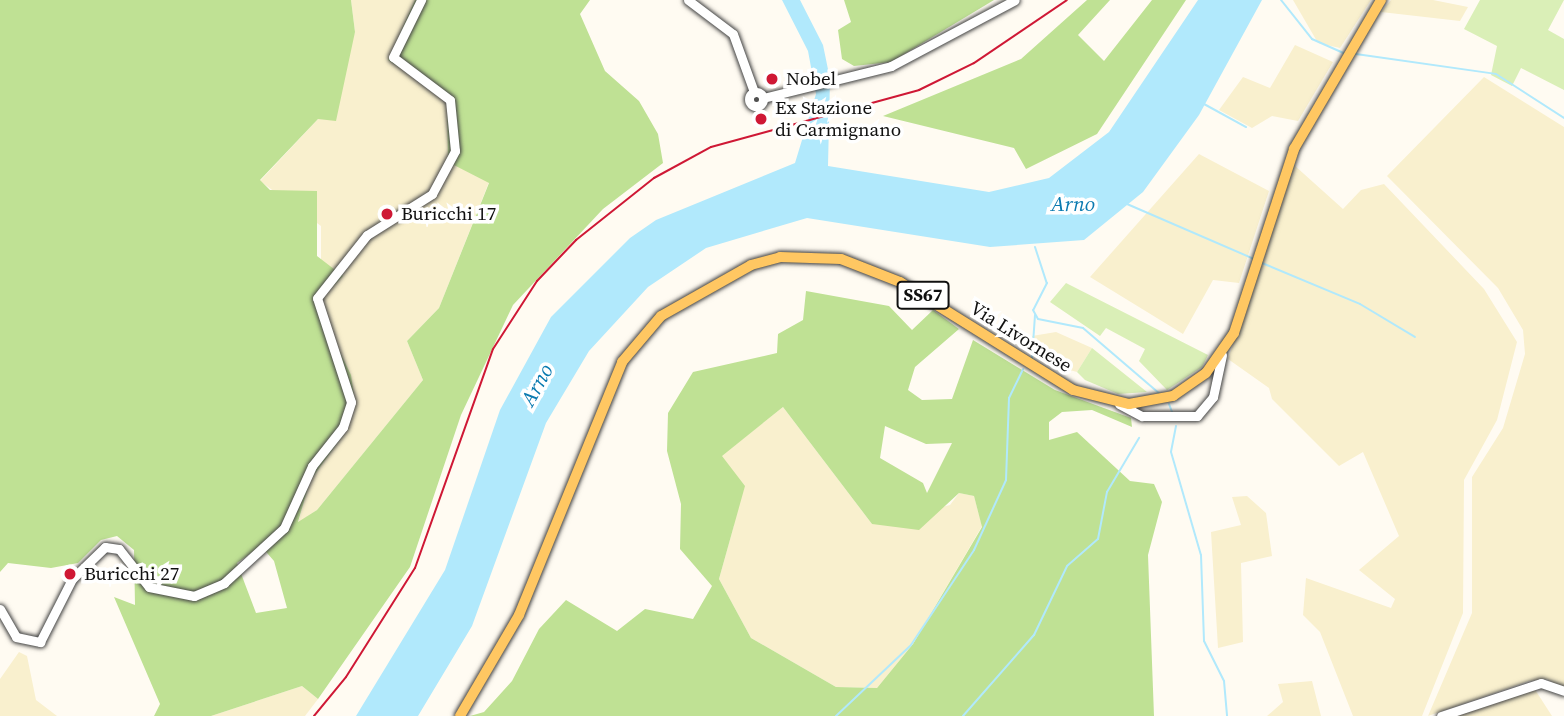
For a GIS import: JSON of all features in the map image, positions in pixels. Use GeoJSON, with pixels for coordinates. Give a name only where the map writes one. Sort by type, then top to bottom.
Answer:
{"type":"FeatureCollection","features":[{"type":"Feature","properties":{"kind":"main road"},"geometry":{"type":"LineString","coordinates":[[1222,355],[1298,140],[1381,0]]}},
{"type":"Feature","properties":{"kind":"main road","name":"Via Livornese"},"geometry":{"type":"LineString","coordinates":[[460,716],[519,615],[622,362],[661,316],[717,281],[780,257],[867,265],[1051,379],[1114,402],[1173,396],[1222,355]]}},
{"type":"Feature","properties":{"kind":"street"},"geometry":{"type":"LineString","coordinates":[[0,610],[16,637],[40,642],[72,579],[105,547],[119,548],[149,587],[194,596],[224,583],[284,528],[312,466],[344,427],[351,402],[317,298],[367,235],[432,194],[455,151],[450,100],[393,57],[421,0]]}},
{"type":"Feature","properties":{"kind":"street"},"geometry":{"type":"LineString","coordinates":[[688,0],[733,34],[754,92],[763,98],[793,93],[891,66],[1016,0]]}},
{"type":"Feature","properties":{"kind":"street"},"geometry":{"type":"LineString","coordinates":[[1114,402],[1142,416],[1197,416],[1213,397],[1222,355]]}},
{"type":"Feature","properties":{"kind":"street"},"geometry":{"type":"LineString","coordinates":[[1441,716],[1541,683],[1564,691]]}},
{"type":"Feature","properties":{"kind":"shaded area"},"geometry":{"type":"Polygon","coordinates":[[[351,0],[415,0],[426,84],[447,100],[489,182],[439,308],[407,341],[423,380],[317,510],[298,523],[310,481],[346,431],[321,314],[321,226],[260,181],[318,119],[355,32],[351,0]]]}},
{"type":"Feature","properties":{"kind":"shaded area"},"geometry":{"type":"Polygon","coordinates":[[[1293,0],[1371,0],[1340,48],[1318,43],[1293,0]]]}},
{"type":"Feature","properties":{"kind":"shaded area"},"geometry":{"type":"Polygon","coordinates":[[[1391,0],[1433,0],[1468,7],[1460,21],[1381,12],[1391,0]]]}},
{"type":"Feature","properties":{"kind":"shaded area"},"geometry":{"type":"Polygon","coordinates":[[[1295,45],[1333,62],[1298,121],[1272,116],[1252,128],[1219,110],[1243,77],[1270,88],[1295,45]]]}},
{"type":"Feature","properties":{"kind":"shaded area"},"geometry":{"type":"Polygon","coordinates":[[[1484,77],[1564,127],[1564,689],[1547,679],[1529,681],[1428,716],[1472,613],[1472,477],[1503,428],[1525,354],[1523,330],[1498,288],[1387,176],[1484,77]]]}},
{"type":"Feature","properties":{"kind":"shaded area"},"geometry":{"type":"Polygon","coordinates":[[[1199,154],[1269,191],[1239,283],[1213,280],[1183,334],[1090,277],[1199,154]]]}},
{"type":"Feature","properties":{"kind":"shaded area"},"geometry":{"type":"Polygon","coordinates":[[[1294,165],[1343,209],[1361,190],[1384,184],[1484,289],[1517,342],[1497,420],[1464,480],[1463,613],[1422,716],[1353,716],[1320,632],[1303,615],[1306,578],[1391,608],[1395,599],[1359,570],[1399,536],[1363,452],[1339,466],[1272,399],[1269,388],[1228,359],[1294,165]]]}},
{"type":"Feature","properties":{"kind":"shaded area"},"geometry":{"type":"Polygon","coordinates":[[[1056,332],[1092,348],[1077,372],[1055,366],[1034,347],[1032,336],[1056,332]]]}},
{"type":"Feature","properties":{"kind":"shaded area"},"geometry":{"type":"Polygon","coordinates":[[[783,407],[872,524],[950,505],[959,493],[974,496],[982,526],[913,644],[877,688],[836,687],[751,638],[719,579],[734,525],[721,456],[783,407]]]}},
{"type":"Feature","properties":{"kind":"shaded area"},"geometry":{"type":"Polygon","coordinates":[[[1247,496],[1266,513],[1272,556],[1241,563],[1243,642],[1218,648],[1211,532],[1241,525],[1232,497],[1247,496]]]}},
{"type":"Feature","properties":{"kind":"shaded area"},"geometry":{"type":"Polygon","coordinates":[[[19,652],[27,656],[36,700],[57,716],[0,716],[0,679],[19,652]]]}},
{"type":"Feature","properties":{"kind":"shaded area"},"geometry":{"type":"Polygon","coordinates":[[[1312,681],[1321,716],[1267,716],[1283,702],[1278,684],[1312,681]]]}},
{"type":"Feature","properties":{"kind":"shaded area"},"geometry":{"type":"Polygon","coordinates":[[[1532,685],[1552,716],[1441,716],[1532,685]]]}},
{"type":"Feature","properties":{"kind":"shaded area"},"geometry":{"type":"Polygon","coordinates":[[[302,686],[318,699],[305,716],[211,716],[302,686]]]}},
{"type":"Feature","properties":{"kind":"green space"},"geometry":{"type":"Polygon","coordinates":[[[0,0],[351,0],[355,32],[336,121],[318,119],[260,180],[270,190],[317,191],[317,256],[343,276],[323,297],[321,313],[351,375],[355,402],[346,431],[310,481],[298,522],[317,510],[423,380],[407,341],[439,308],[489,183],[448,162],[447,100],[388,60],[415,0],[590,0],[580,14],[605,71],[639,101],[658,134],[663,163],[603,209],[513,305],[461,415],[410,567],[318,699],[302,686],[211,716],[154,716],[160,704],[114,597],[135,605],[134,550],[117,536],[101,540],[78,563],[51,568],[8,563],[0,572],[0,0]],[[261,546],[237,563],[256,613],[287,608],[274,561],[261,546]]]}},
{"type":"Feature","properties":{"kind":"green space"},"geometry":{"type":"Polygon","coordinates":[[[844,0],[994,0],[891,62],[854,66],[842,59],[838,30],[851,22],[844,0]]]}},
{"type":"Feature","properties":{"kind":"green space"},"geometry":{"type":"Polygon","coordinates":[[[1087,0],[1110,0],[1078,35],[1104,61],[1152,0],[1186,0],[1097,134],[1026,169],[1014,148],[883,116],[1021,59],[1087,0]]]}},
{"type":"Feature","properties":{"kind":"green space"},"geometry":{"type":"Polygon","coordinates":[[[1480,0],[1564,0],[1548,30],[1564,39],[1564,90],[1521,68],[1512,86],[1491,75],[1497,46],[1464,29],[1480,0]]]}},
{"type":"Feature","properties":{"kind":"green space"},"geometry":{"type":"Polygon","coordinates":[[[1066,283],[1208,355],[1202,367],[1167,390],[1139,361],[1145,349],[1106,328],[1100,336],[1050,302],[1066,283]]]}},
{"type":"Feature","properties":{"kind":"green space"},"geometry":{"type":"Polygon","coordinates":[[[806,291],[889,306],[912,330],[933,310],[959,329],[915,367],[908,390],[922,400],[952,399],[973,340],[1055,390],[1131,418],[1132,427],[1092,410],[1062,412],[1049,422],[1049,440],[1077,432],[1130,481],[1154,484],[1162,502],[1148,555],[1154,716],[470,716],[484,712],[512,681],[539,629],[566,600],[617,631],[645,609],[693,619],[712,586],[680,549],[681,504],[667,451],[668,413],[693,372],[777,353],[778,334],[803,320],[806,291]],[[783,407],[722,456],[745,486],[719,579],[751,638],[836,687],[877,688],[913,644],[982,527],[974,496],[959,493],[919,530],[872,524],[783,407]],[[885,426],[880,458],[923,483],[927,493],[952,443],[926,444],[885,426]]]}},
{"type":"Feature","properties":{"kind":"green space"},"geometry":{"type":"Polygon","coordinates":[[[1092,348],[1147,392],[1118,394],[1085,380],[1077,372],[1092,348]]]}},
{"type":"Feature","properties":{"kind":"water","name":"Arno"},"geometry":{"type":"Polygon","coordinates":[[[782,0],[800,0],[823,45],[830,79],[828,166],[989,192],[1049,178],[1109,132],[1198,0],[1262,0],[1199,115],[1143,192],[1084,240],[990,247],[807,218],[706,248],[648,287],[589,351],[546,423],[472,626],[418,716],[356,716],[445,570],[500,410],[551,317],[630,238],[656,220],[795,163],[816,94],[808,51],[782,0]]]}},
{"type":"Feature","properties":{"kind":"waterway"},"geometry":{"type":"LineString","coordinates":[[1281,0],[1312,39],[1344,53]]}},
{"type":"Feature","properties":{"kind":"waterway"},"geometry":{"type":"LineString","coordinates":[[1356,54],[1496,74],[1564,118]]}},
{"type":"Feature","properties":{"kind":"waterway"},"geometry":{"type":"LineString","coordinates":[[1204,104],[1246,127]]}},
{"type":"Feature","properties":{"kind":"waterway"},"geometry":{"type":"LineString","coordinates":[[1127,204],[1254,259]]}},
{"type":"Feature","properties":{"kind":"waterway"},"geometry":{"type":"LineString","coordinates":[[1035,247],[1047,283],[1033,310],[1038,319],[1083,328],[1160,394]]}},
{"type":"Feature","properties":{"kind":"waterway"},"geometry":{"type":"LineString","coordinates":[[1262,263],[1360,304],[1415,337]]}},
{"type":"Feature","properties":{"kind":"waterway"},"geometry":{"type":"LineString","coordinates":[[1032,358],[1035,315]]}},
{"type":"Feature","properties":{"kind":"waterway"},"geometry":{"type":"LineString","coordinates":[[836,716],[911,645],[974,550],[1006,480],[1009,398],[1023,369]]}},
{"type":"Feature","properties":{"kind":"waterway"},"geometry":{"type":"LineString","coordinates":[[1169,404],[1172,412]]}},
{"type":"Feature","properties":{"kind":"waterway"},"geometry":{"type":"LineString","coordinates":[[1176,426],[1171,452],[1201,555],[1204,641],[1224,681],[1227,716]]}},
{"type":"Feature","properties":{"kind":"waterway"},"geometry":{"type":"LineString","coordinates":[[963,716],[1034,635],[1067,566],[1098,539],[1107,492],[1139,438]]}},
{"type":"Feature","properties":{"kind":"railway"},"geometry":{"type":"LineString","coordinates":[[314,716],[346,677],[415,568],[493,349],[537,281],[576,240],[654,178],[711,147],[919,90],[974,63],[1067,0]]}},
{"type":"Feature","properties":{"kind":"place","name":"Nobel"},"geometry":{"type":"Point","coordinates":[772,79]}},
{"type":"Feature","properties":{"kind":"place","name":"Ex Stazione di Carmignano"},"geometry":{"type":"Point","coordinates":[761,119]}},
{"type":"Feature","properties":{"kind":"place","name":"Buricchi 17"},"geometry":{"type":"Point","coordinates":[387,214]}},
{"type":"Feature","properties":{"kind":"place","name":"Buricchi 27"},"geometry":{"type":"Point","coordinates":[70,574]}}]}
